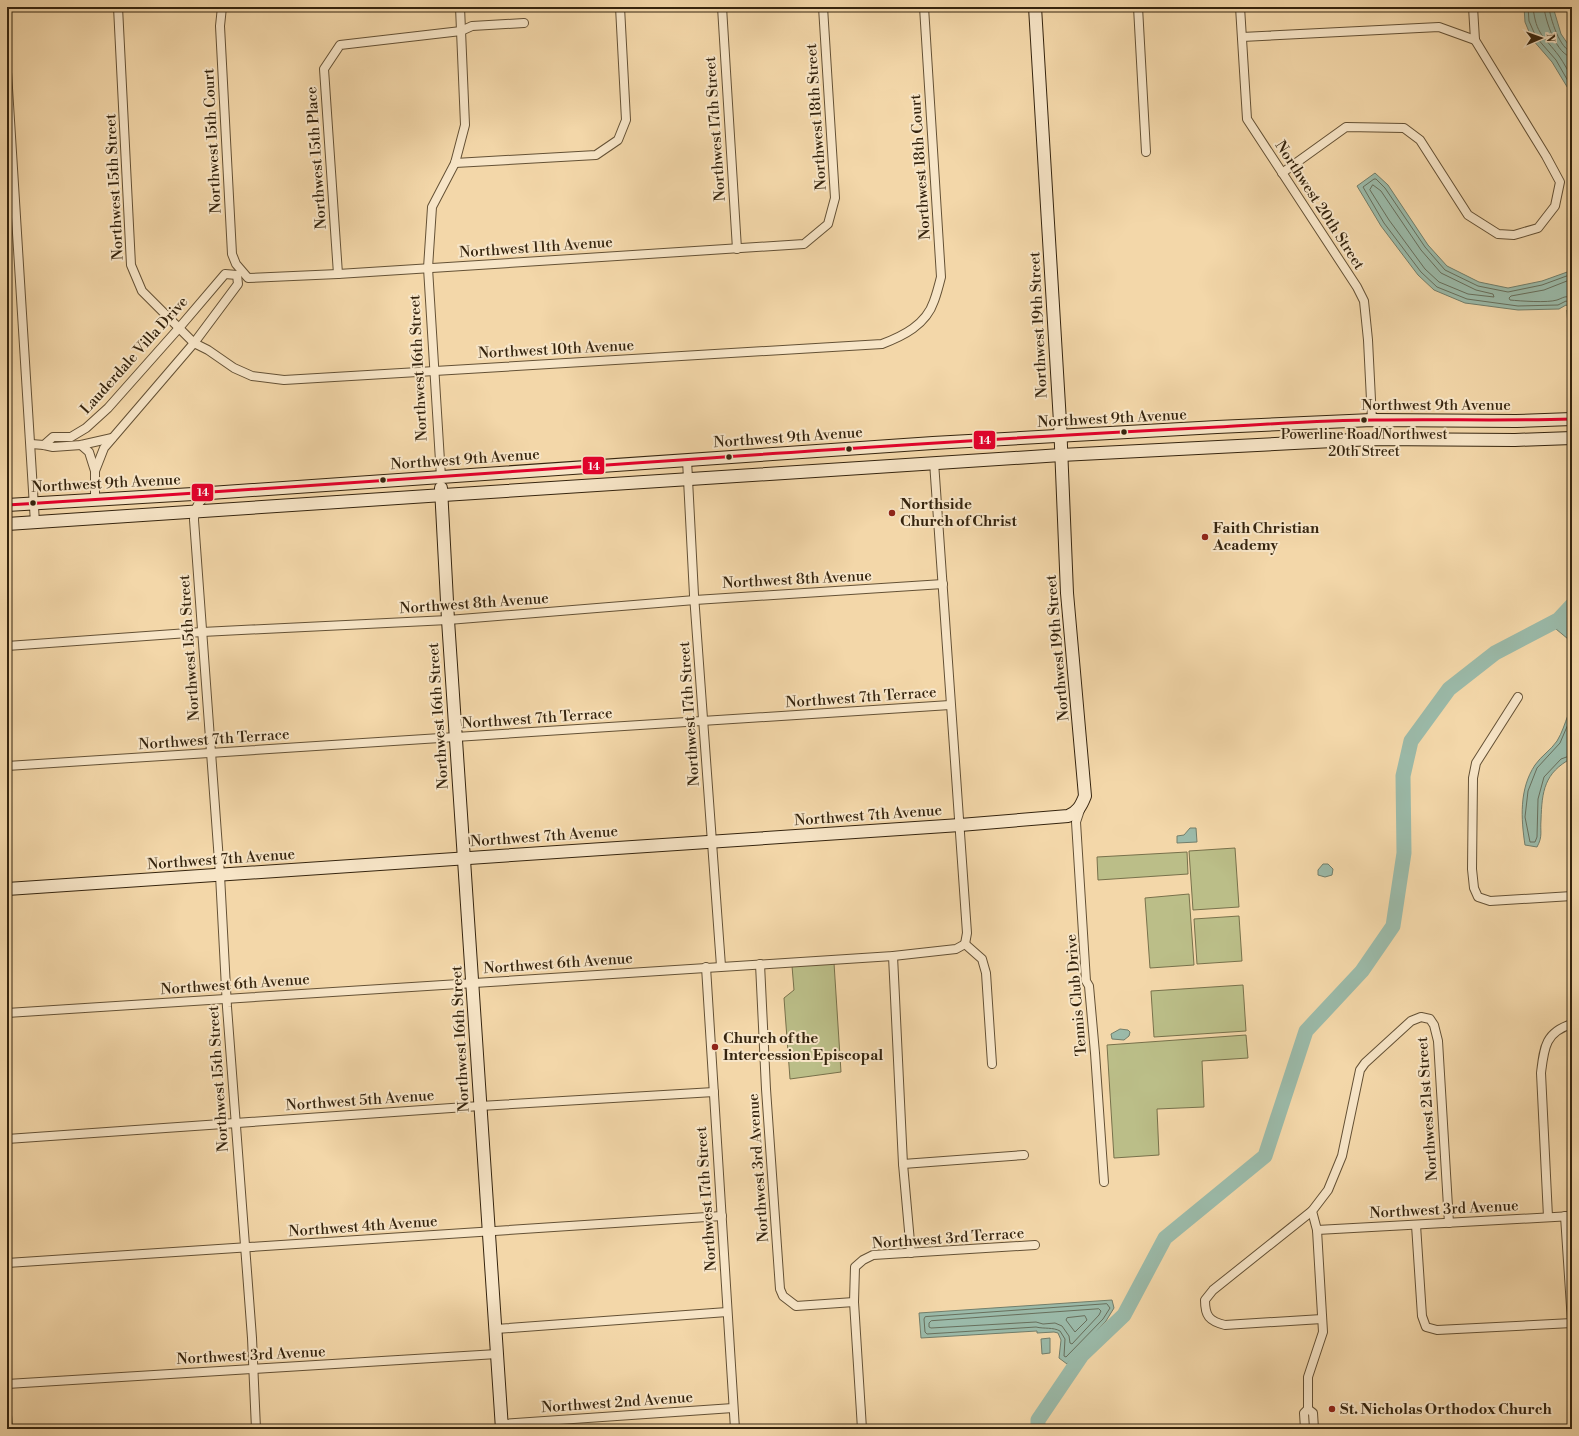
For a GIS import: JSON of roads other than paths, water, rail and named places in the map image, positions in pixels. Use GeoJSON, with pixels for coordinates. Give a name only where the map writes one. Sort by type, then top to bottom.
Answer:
{"type":"FeatureCollection","features":[{"type":"Feature","properties":{"kind":"main road","name":"Northwest 19th Street"},"geometry":{"type":"LineString","coordinates":[[1035,7],[1061,455],[1067,593],[1085,796],[1081,807]]}},
{"type":"Feature","properties":{"kind":"main road","name":"Northwest 9th Avenue"},"geometry":{"type":"LineString","coordinates":[[7,505],[210,493],[933,443],[1217,427],[1372,420],[1516,422],[1572,419]]}},
{"type":"Feature","properties":{"kind":"main road"},"geometry":{"type":"LineString","coordinates":[[1343,440],[1365,429],[1372,420]]}},
{"type":"Feature","properties":{"kind":"main road"},"geometry":{"type":"LineString","coordinates":[[1372,439],[1402,420]]}},
{"type":"Feature","properties":{"kind":"main road"},"geometry":{"type":"LineString","coordinates":[[7,524],[688,480],[934,462],[1061,455],[1372,439],[1514,440],[1572,438]]}},
{"type":"Feature","properties":{"kind":"main road","name":"Northwest 16th Street"},"geometry":{"type":"LineString","coordinates":[[441,477],[448,620],[502,1427]]}},
{"type":"Feature","properties":{"kind":"main road","name":"Northwest 7th Avenue"},"geometry":{"type":"LineString","coordinates":[[7,889],[960,825],[1068,816],[1081,807]]}},
{"type":"Feature","properties":{"kind":"street","name":"Northwest 15th Street"},"geometry":{"type":"LineString","coordinates":[[118,7],[131,265],[142,291],[194,343]]}},
{"type":"Feature","properties":{"kind":"street","name":"Northwest 15th Court"},"geometry":{"type":"LineString","coordinates":[[222,7],[220,26],[232,254],[239,273]]}},
{"type":"Feature","properties":{"kind":"street","name":"Northwest 16th Street"},"geometry":{"type":"LineString","coordinates":[[441,477],[428,268],[432,207],[455,163],[465,125],[460,7]]}},
{"type":"Feature","properties":{"kind":"street"},"geometry":{"type":"LineString","coordinates":[[455,163],[596,155],[618,140],[626,120],[620,7]]}},
{"type":"Feature","properties":{"kind":"street","name":"Northwest 17th Street"},"geometry":{"type":"LineString","coordinates":[[722,7],[737,249]]}},
{"type":"Feature","properties":{"kind":"street","name":"Northwest 18th Street"},"geometry":{"type":"LineString","coordinates":[[823,7],[836,198],[828,224]]}},
{"type":"Feature","properties":{"kind":"street","name":"Northwest 18th Court"},"geometry":{"type":"LineString","coordinates":[[922,321],[934,303],[941,277],[924,7]]}},
{"type":"Feature","properties":{"kind":"street"},"geometry":{"type":"LineString","coordinates":[[1138,7],[1146,152]]}},
{"type":"Feature","properties":{"kind":"street","name":"Northwest 20th Street"},"geometry":{"type":"LineString","coordinates":[[1240,7],[1247,119],[1357,286],[1364,301],[1368,341],[1372,420]]}},
{"type":"Feature","properties":{"kind":"street"},"geometry":{"type":"LineString","coordinates":[[1282,173],[1346,127],[1404,128],[1420,140],[1468,215],[1498,234],[1514,235],[1538,228],[1555,206],[1560,182],[1546,156],[1475,40],[1473,7]]}},
{"type":"Feature","properties":{"kind":"street"},"geometry":{"type":"LineString","coordinates":[[461,31],[472,26],[524,23]]}},
{"type":"Feature","properties":{"kind":"street"},"geometry":{"type":"LineString","coordinates":[[1242,37],[1439,27],[1475,40]]}},
{"type":"Feature","properties":{"kind":"street","name":"Northwest 15th Place"},"geometry":{"type":"LineString","coordinates":[[338,274],[324,69],[340,45],[461,31]]}},
{"type":"Feature","properties":{"kind":"street"},"geometry":{"type":"LineString","coordinates":[[7,72],[35,523]]}},
{"type":"Feature","properties":{"kind":"street","name":"Northwest 11th Avenue"},"geometry":{"type":"LineString","coordinates":[[239,273],[248,278],[338,274],[804,244],[828,224]]}},
{"type":"Feature","properties":{"kind":"street","name":"Lauderdale Villa Drive"},"geometry":{"type":"LineString","coordinates":[[44,445],[53,438],[71,437],[86,428],[108,408],[225,274],[239,273]]}},
{"type":"Feature","properties":{"kind":"street"},"geometry":{"type":"LineString","coordinates":[[95,500],[96,472],[104,448],[194,343],[238,284],[239,273]]}},
{"type":"Feature","properties":{"kind":"street","name":"Northwest 10th Avenue"},"geometry":{"type":"LineString","coordinates":[[194,343],[208,350],[234,368],[252,376],[284,380],[882,344],[904,335],[922,321]]}},
{"type":"Feature","properties":{"kind":"street","name":"Lauderdale Villa Drive"},"geometry":{"type":"LineString","coordinates":[[31,444],[44,445],[53,448],[81,445],[112,438]]}},
{"type":"Feature","properties":{"kind":"street"},"geometry":{"type":"LineString","coordinates":[[81,445],[89,452],[96,472]]}},
{"type":"Feature","properties":{"kind":"street","name":"Northwest 17th Street"},"geometry":{"type":"LineString","coordinates":[[687,460],[720,966]]}},
{"type":"Feature","properties":{"kind":"street"},"geometry":{"type":"LineString","coordinates":[[934,462],[967,933],[965,944],[982,959],[986,973],[992,1064]]}},
{"type":"Feature","properties":{"kind":"street"},"geometry":{"type":"LineString","coordinates":[[194,511],[201,500],[210,493]]}},
{"type":"Feature","properties":{"kind":"street","name":"Northwest 15th Street"},"geometry":{"type":"LineString","coordinates":[[194,511],[210,753],[220,875],[226,999],[252,1338],[256,1429]]}},
{"type":"Feature","properties":{"kind":"street","name":"Northwest 8th Avenue"},"geometry":{"type":"LineString","coordinates":[[7,646],[202,632],[448,620],[695,600],[943,584]]}},
{"type":"Feature","properties":{"kind":"street"},"geometry":{"type":"LineString","coordinates":[[1518,696],[1476,763],[1473,778],[1472,869],[1474,888],[1478,897],[1490,900],[1572,896]]}},
{"type":"Feature","properties":{"kind":"street","name":"Northwest 7th Terrace"},"geometry":{"type":"LineString","coordinates":[[7,766],[950,705]]}},
{"type":"Feature","properties":{"kind":"street","name":"Tennis Club Drive"},"geometry":{"type":"LineString","coordinates":[[1081,807],[1076,822],[1086,981],[1089,986],[1095,1053],[1104,1182]]}},
{"type":"Feature","properties":{"kind":"street","name":"Northwest 6th Avenue"},"geometry":{"type":"LineString","coordinates":[[7,1013],[893,956],[956,950],[965,944]]}},
{"type":"Feature","properties":{"kind":"street"},"geometry":{"type":"LineString","coordinates":[[893,956],[903,1164],[911,1253]]}},
{"type":"Feature","properties":{"kind":"street","name":"Northwest 3rd Avenue"},"geometry":{"type":"LineString","coordinates":[[760,964],[766,1089],[780,1289],[783,1296],[796,1306],[854,1302]]}},
{"type":"Feature","properties":{"kind":"street","name":"Northwest 17th Street"},"geometry":{"type":"LineString","coordinates":[[706,967],[735,1429]]}},
{"type":"Feature","properties":{"kind":"street","name":"Northwest 21st Street"},"geometry":{"type":"LineString","coordinates":[[1312,1211],[1328,1190],[1342,1156],[1360,1070],[1365,1063],[1411,1021],[1421,1017],[1430,1019],[1434,1025],[1438,1041],[1449,1223]]}},
{"type":"Feature","properties":{"kind":"street"},"geometry":{"type":"LineString","coordinates":[[1548,1217],[1541,1073],[1543,1055],[1549,1037],[1560,1028],[1572,1024]]}},
{"type":"Feature","properties":{"kind":"street","name":"Northwest 5th Avenue"},"geometry":{"type":"LineString","coordinates":[[7,1139],[236,1122],[714,1092]]}},
{"type":"Feature","properties":{"kind":"street"},"geometry":{"type":"LineString","coordinates":[[903,1164],[1024,1155]]}},
{"type":"Feature","properties":{"kind":"street"},"geometry":{"type":"LineString","coordinates":[[1304,1429],[1304,1413],[1308,1409],[1308,1377],[1323,1332],[1317,1230],[1312,1211],[1213,1290],[1205,1300],[1207,1315],[1214,1323],[1225,1325],[1322,1319]]}},
{"type":"Feature","properties":{"kind":"street","name":"Northwest 4th Avenue"},"geometry":{"type":"LineString","coordinates":[[7,1263],[722,1216]]}},
{"type":"Feature","properties":{"kind":"street"},"geometry":{"type":"LineString","coordinates":[[1416,1225],[1422,1316],[1426,1327],[1436,1330],[1572,1322],[1569,1216]]}},
{"type":"Feature","properties":{"kind":"street","name":"Northwest 3rd Avenue"},"geometry":{"type":"LineString","coordinates":[[1317,1230],[1569,1216]]}},
{"type":"Feature","properties":{"kind":"street","name":"Northwest 3rd Terrace"},"geometry":{"type":"LineString","coordinates":[[854,1302],[855,1267],[863,1260],[873,1255],[1035,1245]]}},
{"type":"Feature","properties":{"kind":"street"},"geometry":{"type":"LineString","coordinates":[[854,1302],[862,1429]]}},
{"type":"Feature","properties":{"kind":"street"},"geometry":{"type":"LineString","coordinates":[[496,1328],[727,1312]]}},
{"type":"Feature","properties":{"kind":"street","name":"Northwest 3rd Avenue"},"geometry":{"type":"LineString","coordinates":[[7,1384],[497,1354]]}},
{"type":"Feature","properties":{"kind":"street","name":"Northwest 2nd Avenue"},"geometry":{"type":"LineString","coordinates":[[502,1427],[733,1408]]}},
{"type":"Feature","properties":{"kind":"street"},"geometry":{"type":"LineString","coordinates":[[1308,1409],[1313,1413],[1314,1429]]}},
{"type":"Feature","properties":{"kind":"street"},"geometry":{"type":"LineString","coordinates":[[7,1415],[8,1429]]}},
{"type":"Feature","properties":{"kind":"water"},"geometry":{"type":"Polygon","coordinates":[[[1524,7],[1553,7],[1561,34],[1572,50],[1572,95],[1552,62],[1532,39],[1525,22],[1524,7]]]}},
{"type":"Feature","properties":{"kind":"water"},"geometry":{"type":"Polygon","coordinates":[[[1375,173],[1388,185],[1428,245],[1447,266],[1479,282],[1508,288],[1542,281],[1572,269],[1572,308],[1566,305],[1559,309],[1518,310],[1465,303],[1434,290],[1418,275],[1381,226],[1357,186],[1375,173]]]}},
{"type":"Feature","properties":{"kind":"water"},"geometry":{"type":"Polygon","coordinates":[[[1572,615],[1572,758],[1555,770],[1546,784],[1542,800],[1541,837],[1537,847],[1525,845],[1522,804],[1526,784],[1535,765],[1559,738],[1570,706],[1571,677],[1568,639],[1556,629],[1572,615]]]}},
{"type":"Feature","properties":{"kind":"water"},"geometry":{"type":"Polygon","coordinates":[[[1190,828],[1196,828],[1197,842],[1177,843],[1177,836],[1184,835],[1190,828]]]}},
{"type":"Feature","properties":{"kind":"water"},"geometry":{"type":"Polygon","coordinates":[[[1323,864],[1328,864],[1333,869],[1332,875],[1325,877],[1318,875],[1318,870],[1323,864]]]}},
{"type":"Feature","properties":{"kind":"water"},"geometry":{"type":"Polygon","coordinates":[[[1120,1029],[1128,1030],[1130,1032],[1129,1036],[1124,1040],[1112,1039],[1111,1034],[1120,1029]]]}},
{"type":"Feature","properties":{"kind":"water"},"geometry":{"type":"Polygon","coordinates":[[[1112,1300],[1114,1308],[1106,1321],[1067,1364],[1059,1358],[1061,1340],[1058,1333],[1054,1332],[1037,1333],[1037,1331],[921,1338],[919,1313],[1112,1300]]]}},
{"type":"Feature","properties":{"kind":"water"},"geometry":{"type":"Polygon","coordinates":[[[1050,1338],[1050,1353],[1042,1354],[1041,1339],[1050,1338]]]}},
{"type":"Feature","properties":{"kind":"waterway"},"geometry":{"type":"LineString","coordinates":[[1038,1429],[1038,1420],[1082,1355],[1124,1315],[1165,1238],[1265,1156],[1306,1031],[1362,971],[1393,926],[1404,853],[1403,776],[1411,741],[1449,689],[1495,653],[1558,620],[1572,605]]}},
{"type":"Feature","properties":{"kind":"place","name":"Powerline Road/Northwest 20th Street"},"geometry":{"type":"Point","coordinates":[1364,420]}},
{"type":"Feature","properties":{"kind":"place","name":"Northside Church of Christ"},"geometry":{"type":"Point","coordinates":[892,513]}},
{"type":"Feature","properties":{"kind":"place","name":"Faith Christian Academy"},"geometry":{"type":"Point","coordinates":[1205,537]}},
{"type":"Feature","properties":{"kind":"place","name":"Church of the Intercession Episcopal"},"geometry":{"type":"Point","coordinates":[715,1047]}},
{"type":"Feature","properties":{"kind":"place","name":"St. Nicholas Orthodox Church"},"geometry":{"type":"Point","coordinates":[1332,1409]}}]}
